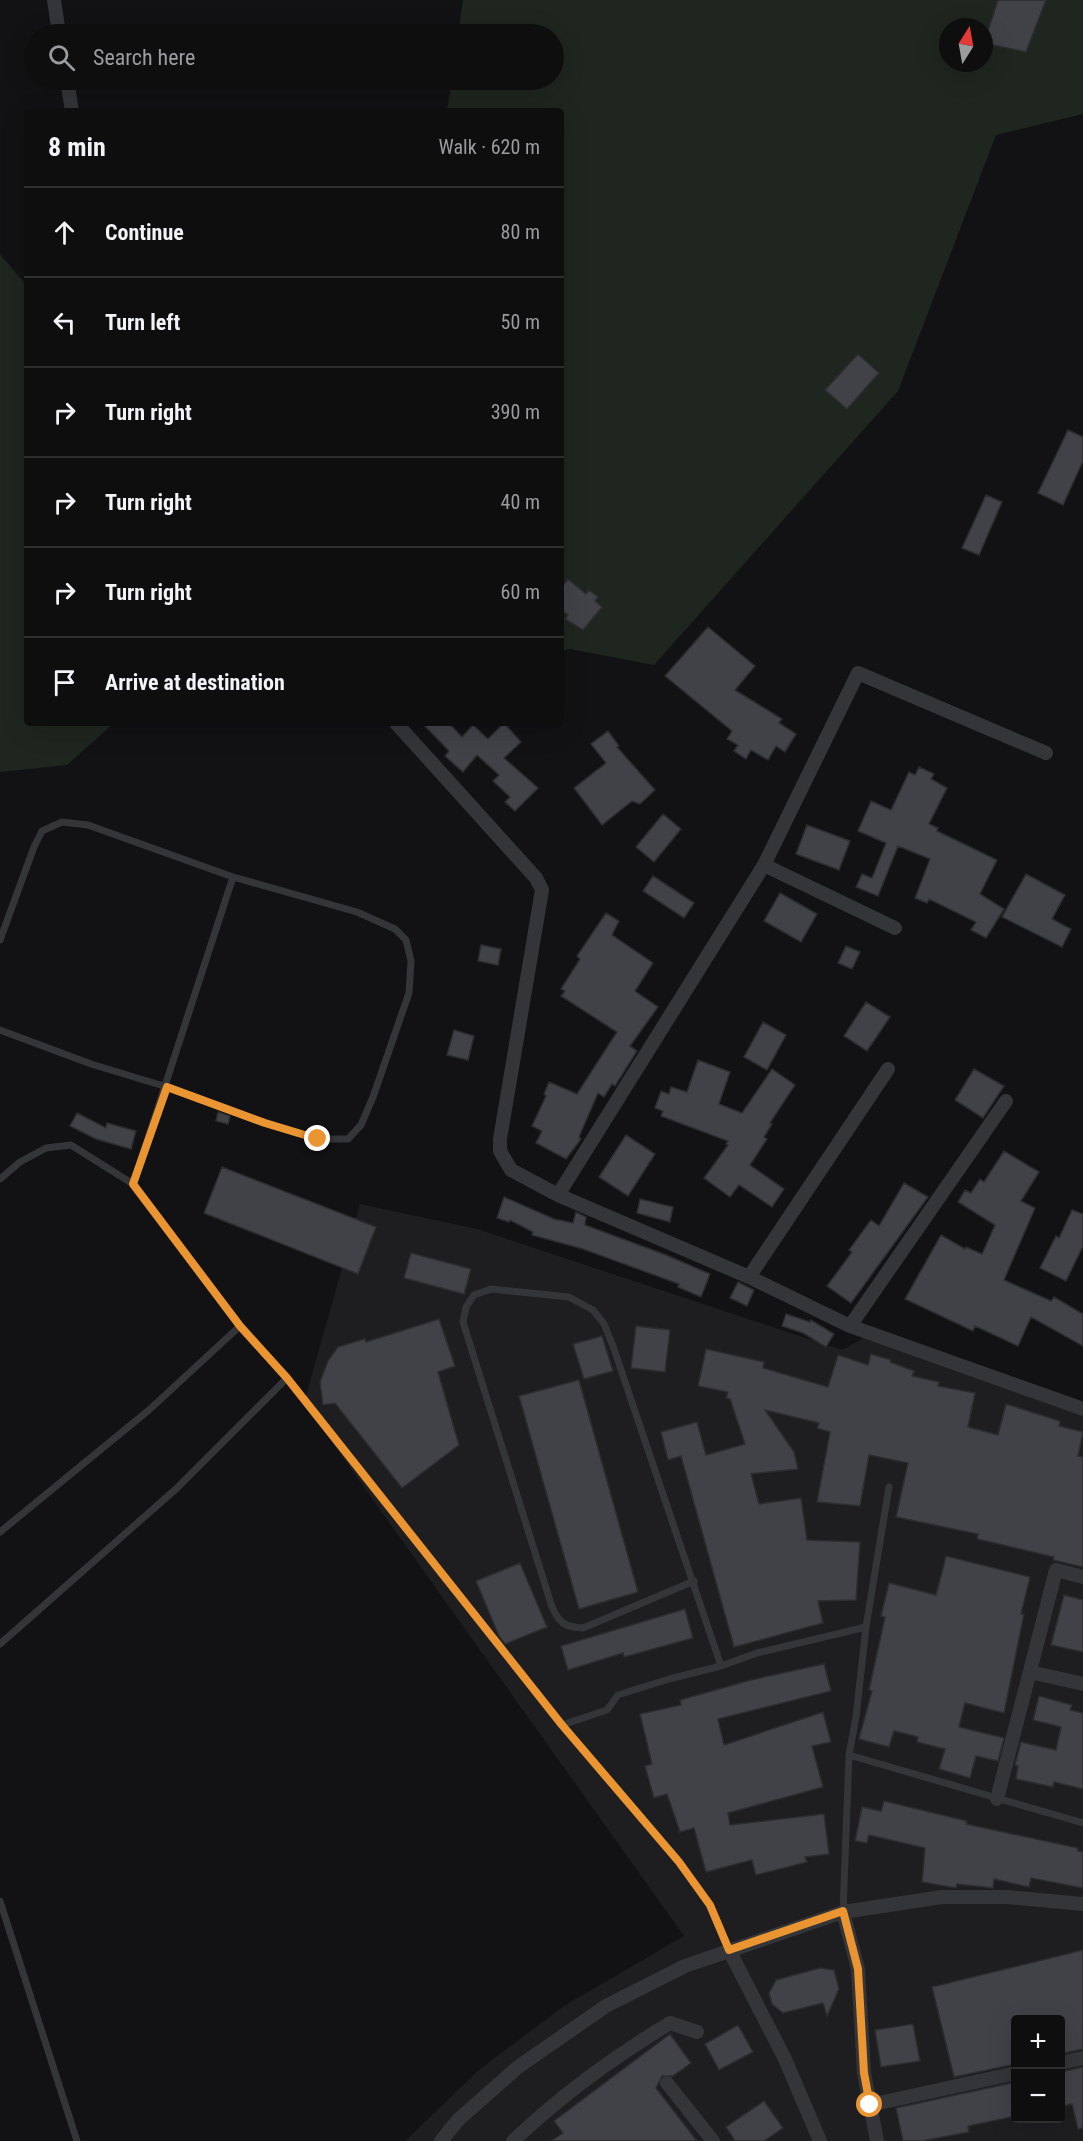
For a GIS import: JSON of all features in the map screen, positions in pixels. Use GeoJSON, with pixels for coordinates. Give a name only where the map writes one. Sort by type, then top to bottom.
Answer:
{"type":"FeatureCollection","features":[{"type":"Feature","properties":{"kind":"street"},"geometry":{"type":"LineString","coordinates":[[54,0],[58,24]]}},
{"type":"Feature","properties":{"kind":"street"},"geometry":{"type":"LineString","coordinates":[[69,90],[72,108]]}},
{"type":"Feature","properties":{"kind":"street"},"geometry":{"type":"LineString","coordinates":[[558,1195],[764,865],[858,673],[1046,753]]}},
{"type":"Feature","properties":{"kind":"street"},"geometry":{"type":"LineString","coordinates":[[399,726],[540,883],[542,890],[500,1139],[500,1151],[511,1170],[558,1195],[749,1277],[850,1326],[1083,1409]]}},
{"type":"Feature","properties":{"kind":"street"},"geometry":{"type":"LineString","coordinates":[[764,865],[895,928]]}},
{"type":"Feature","properties":{"kind":"street"},"geometry":{"type":"LineString","coordinates":[[749,1277],[888,1069]]}},
{"type":"Feature","properties":{"kind":"street"},"geometry":{"type":"LineString","coordinates":[[850,1326],[1006,1101]]}},
{"type":"Feature","properties":{"kind":"street"},"geometry":{"type":"LineString","coordinates":[[998,1799],[1056,1570],[1083,1577]]}},
{"type":"Feature","properties":{"kind":"street"},"geometry":{"type":"LineString","coordinates":[[1030,1672],[1083,1684]]}},
{"type":"Feature","properties":{"kind":"street"},"geometry":{"type":"LineString","coordinates":[[441,2141],[458,2120],[518,2067],[606,2006],[685,1966],[843,1911],[942,1897],[1007,1897],[1083,1904]]}},
{"type":"Feature","properties":{"kind":"street"},"geometry":{"type":"LineString","coordinates":[[843,1911],[858,1969],[864,2073],[877,2141]]}},
{"type":"Feature","properties":{"kind":"street"},"geometry":{"type":"LineString","coordinates":[[729,1950],[785,2059],[820,2141]]}},
{"type":"Feature","properties":{"kind":"street"},"geometry":{"type":"LineString","coordinates":[[513,2141],[558,2099],[620,2054],[670,2024],[697,2032]]}},
{"type":"Feature","properties":{"kind":"street"},"geometry":{"type":"LineString","coordinates":[[1065,2062],[1083,2058]]}},
{"type":"Feature","properties":{"kind":"street"},"geometry":{"type":"LineString","coordinates":[[870,2105],[1011,2074]]}},
{"type":"Feature","properties":{"kind":"street"},"geometry":{"type":"LineString","coordinates":[[667,2083],[713,2141]]}},
{"type":"Feature","properties":{"kind":"lane"},"geometry":{"type":"LineString","coordinates":[[0,940],[42,831],[62,822],[88,825],[233,878],[357,912],[395,929],[406,940],[411,961],[409,993],[373,1097],[361,1125],[348,1139],[318,1139],[307,1136],[167,1087],[91,1064],[0,1030]]}},
{"type":"Feature","properties":{"kind":"lane"},"geometry":{"type":"LineString","coordinates":[[133,1184],[167,1087],[233,878]]}},
{"type":"Feature","properties":{"kind":"lane"},"geometry":{"type":"LineString","coordinates":[[0,1179],[20,1162],[46,1148],[71,1145],[133,1184],[240,1326],[287,1378],[562,1725],[679,1862],[710,1905],[729,1950]]}},
{"type":"Feature","properties":{"kind":"lane"},"geometry":{"type":"LineString","coordinates":[[694,1581],[583,1628],[569,1627],[559,1622],[552,1607],[463,1322],[466,1307],[474,1295],[491,1289],[569,1297],[593,1310],[603,1324],[613,1346],[694,1581],[721,1666]]}},
{"type":"Feature","properties":{"kind":"lane"},"geometry":{"type":"LineString","coordinates":[[0,1532],[149,1410],[240,1326]]}},
{"type":"Feature","properties":{"kind":"lane"},"geometry":{"type":"LineString","coordinates":[[0,1644],[177,1488],[287,1378]]}},
{"type":"Feature","properties":{"kind":"lane"},"geometry":{"type":"LineString","coordinates":[[843,1911],[849,1755],[856,1717],[866,1627],[889,1487]]}},
{"type":"Feature","properties":{"kind":"lane"},"geometry":{"type":"LineString","coordinates":[[562,1725],[607,1710],[618,1695],[721,1666],[757,1653],[866,1627]]}},
{"type":"Feature","properties":{"kind":"lane"},"geometry":{"type":"LineString","coordinates":[[849,1755],[1083,1822]]}},
{"type":"Feature","properties":{"kind":"lane"},"geometry":{"type":"LineString","coordinates":[[0,1901],[77,2141]]}},
{"type":"Feature","properties":{"kind":"shaded area"},"geometry":{"type":"Polygon","coordinates":[[[463,0],[1083,0],[1083,114],[996,135],[898,391],[654,665],[570,649],[564,650],[564,108],[447,108],[450,90],[564,90],[564,24],[459,24],[463,0]]]}},
{"type":"Feature","properties":{"kind":"shaded area"},"geometry":{"type":"Polygon","coordinates":[[[0,254],[24,282],[24,726],[111,726],[67,765],[0,772],[0,254]]]}},
{"type":"Feature","properties":{"kind":"shaded area"},"geometry":{"type":"Polygon","coordinates":[[[360,1204],[477,1229],[842,1350],[864,1338],[1083,1404],[1083,2141],[405,2141],[480,2069],[564,2006],[684,1936],[304,1403],[360,1204]]]}},
{"type":"Feature","properties":{"kind":"building"},"geometry":{"type":"Polygon","coordinates":[[[998,0],[1046,0],[1026,52],[993,45],[992,18],[998,0]]]}},
{"type":"Feature","properties":{"kind":"building"},"geometry":{"type":"Polygon","coordinates":[[[858,354],[879,373],[847,409],[825,390],[858,354]]]}},
{"type":"Feature","properties":{"kind":"building"},"geometry":{"type":"Polygon","coordinates":[[[1068,430],[1083,437],[1083,461],[1063,505],[1038,493],[1068,430]]]}},
{"type":"Feature","properties":{"kind":"building"},"geometry":{"type":"Polygon","coordinates":[[[986,495],[1002,502],[979,555],[962,548],[986,495]]]}},
{"type":"Feature","properties":{"kind":"building"},"geometry":{"type":"Polygon","coordinates":[[[568,579],[586,594],[589,590],[598,597],[595,601],[602,607],[583,630],[565,619],[568,615],[564,612],[564,584],[568,579]]]}},
{"type":"Feature","properties":{"kind":"building"},"geometry":{"type":"Polygon","coordinates":[[[708,627],[755,666],[735,690],[782,719],[779,723],[796,734],[785,752],[776,746],[768,760],[751,750],[746,759],[734,751],[738,745],[727,739],[732,731],[665,676],[708,627]]]}},
{"type":"Feature","properties":{"kind":"building"},"geometry":{"type":"Polygon","coordinates":[[[425,726],[452,726],[462,737],[474,726],[488,739],[501,726],[507,726],[521,742],[504,758],[538,788],[515,811],[505,802],[510,797],[493,781],[499,775],[477,755],[463,772],[445,756],[449,751],[425,726]]]}},
{"type":"Feature","properties":{"kind":"building"},"geometry":{"type":"Polygon","coordinates":[[[608,731],[619,746],[617,747],[655,790],[640,804],[632,801],[602,825],[574,788],[606,763],[591,744],[608,731]]]}},
{"type":"Feature","properties":{"kind":"building"},"geometry":{"type":"Polygon","coordinates":[[[919,767],[934,774],[931,779],[947,788],[929,824],[938,828],[937,831],[997,860],[980,894],[1004,909],[986,938],[971,930],[976,922],[929,899],[927,903],[915,898],[930,859],[898,846],[878,896],[856,887],[862,874],[872,878],[886,843],[858,831],[871,801],[891,810],[909,772],[915,775],[919,767]]]}},
{"type":"Feature","properties":{"kind":"building"},"geometry":{"type":"Polygon","coordinates":[[[663,814],[681,829],[654,862],[636,847],[663,814]]]}},
{"type":"Feature","properties":{"kind":"building"},"geometry":{"type":"Polygon","coordinates":[[[807,825],[850,841],[839,870],[796,854],[807,825]]]}},
{"type":"Feature","properties":{"kind":"building"},"geometry":{"type":"Polygon","coordinates":[[[1026,874],[1065,895],[1052,919],[1071,929],[1062,947],[1002,917],[1026,874]]]}},
{"type":"Feature","properties":{"kind":"building"},"geometry":{"type":"Polygon","coordinates":[[[653,876],[694,903],[684,918],[643,891],[653,876]]]}},
{"type":"Feature","properties":{"kind":"building"},"geometry":{"type":"Polygon","coordinates":[[[780,893],[817,914],[801,942],[764,921],[780,893]]]}},
{"type":"Feature","properties":{"kind":"building"},"geometry":{"type":"Polygon","coordinates":[[[606,913],[619,921],[612,935],[653,963],[635,991],[658,1007],[630,1046],[637,1051],[615,1086],[612,1084],[604,1097],[598,1093],[579,1137],[581,1139],[566,1159],[536,1143],[542,1131],[532,1126],[546,1096],[544,1094],[549,1082],[577,1094],[617,1032],[561,996],[565,991],[561,989],[580,959],[577,956],[606,913]]]}},
{"type":"Feature","properties":{"kind":"building"},"geometry":{"type":"Polygon","coordinates":[[[481,945],[501,949],[498,965],[478,961],[481,945]]]}},
{"type":"Feature","properties":{"kind":"building"},"geometry":{"type":"Polygon","coordinates":[[[846,946],[860,952],[852,969],[838,963],[846,946]]]}},
{"type":"Feature","properties":{"kind":"building"},"geometry":{"type":"Polygon","coordinates":[[[866,1002],[890,1017],[867,1051],[844,1036],[866,1002]]]}},
{"type":"Feature","properties":{"kind":"building"},"geometry":{"type":"Polygon","coordinates":[[[763,1022],[786,1035],[767,1070],[744,1057],[763,1022]]]}},
{"type":"Feature","properties":{"kind":"building"},"geometry":{"type":"Polygon","coordinates":[[[454,1030],[474,1036],[468,1060],[447,1055],[454,1030]]]}},
{"type":"Feature","properties":{"kind":"building"},"geometry":{"type":"Polygon","coordinates":[[[698,1060],[730,1072],[719,1104],[742,1113],[772,1069],[795,1085],[770,1123],[772,1124],[764,1137],[767,1139],[750,1165],[784,1189],[772,1207],[739,1185],[730,1197],[704,1178],[728,1145],[726,1144],[728,1141],[661,1116],[663,1111],[655,1108],[661,1091],[669,1094],[671,1087],[687,1092],[698,1060]]]}},
{"type":"Feature","properties":{"kind":"building"},"geometry":{"type":"Polygon","coordinates":[[[974,1069],[1004,1086],[983,1118],[955,1100],[974,1069]]]}},
{"type":"Feature","properties":{"kind":"building"},"geometry":{"type":"Polygon","coordinates":[[[218,1112],[230,1116],[228,1124],[216,1121],[218,1112]]]}},
{"type":"Feature","properties":{"kind":"building"},"geometry":{"type":"Polygon","coordinates":[[[77,1113],[106,1128],[107,1123],[136,1131],[131,1149],[96,1139],[70,1126],[77,1113]]]}},
{"type":"Feature","properties":{"kind":"building"},"geometry":{"type":"Polygon","coordinates":[[[626,1135],[655,1154],[628,1196],[599,1177],[626,1135]]]}},
{"type":"Feature","properties":{"kind":"building"},"geometry":{"type":"Polygon","coordinates":[[[1004,1151],[1039,1172],[1021,1201],[1035,1208],[1004,1280],[1051,1301],[1054,1297],[1083,1314],[1083,1346],[1031,1317],[1018,1346],[975,1326],[973,1331],[905,1299],[941,1235],[965,1249],[966,1247],[982,1254],[995,1225],[958,1202],[965,1190],[971,1193],[980,1179],[984,1182],[1004,1151]]]}},
{"type":"Feature","properties":{"kind":"building"},"geometry":{"type":"Polygon","coordinates":[[[222,1167],[376,1227],[358,1274],[204,1213],[222,1167]]]}},
{"type":"Feature","properties":{"kind":"building"},"geometry":{"type":"Polygon","coordinates":[[[904,1183],[928,1197],[851,1303],[827,1286],[852,1252],[849,1250],[871,1220],[879,1226],[904,1183]]]}},
{"type":"Feature","properties":{"kind":"building"},"geometry":{"type":"Polygon","coordinates":[[[504,1197],[554,1219],[573,1223],[576,1212],[586,1217],[585,1225],[710,1274],[701,1297],[678,1287],[679,1284],[583,1249],[532,1235],[533,1232],[510,1220],[509,1222],[497,1218],[504,1197]]]}},
{"type":"Feature","properties":{"kind":"building"},"geometry":{"type":"Polygon","coordinates":[[[640,1199],[673,1207],[670,1222],[637,1213],[640,1199]]]}},
{"type":"Feature","properties":{"kind":"building"},"geometry":{"type":"Polygon","coordinates":[[[1072,1210],[1083,1214],[1083,1246],[1066,1281],[1040,1268],[1056,1236],[1059,1238],[1072,1210]]]}},
{"type":"Feature","properties":{"kind":"building"},"geometry":{"type":"Polygon","coordinates":[[[411,1253],[471,1269],[464,1294],[404,1278],[411,1253]]]}},
{"type":"Feature","properties":{"kind":"building"},"geometry":{"type":"Polygon","coordinates":[[[738,1282],[754,1290],[747,1306],[730,1298],[738,1282]]]}},
{"type":"Feature","properties":{"kind":"building"},"geometry":{"type":"Polygon","coordinates":[[[786,1314],[810,1322],[811,1320],[834,1334],[826,1347],[803,1333],[782,1326],[786,1314]]]}},
{"type":"Feature","properties":{"kind":"building"},"geometry":{"type":"Polygon","coordinates":[[[439,1319],[455,1366],[438,1372],[459,1445],[402,1488],[335,1403],[323,1405],[320,1382],[328,1361],[338,1347],[365,1339],[366,1342],[439,1319]]]}},
{"type":"Feature","properties":{"kind":"building"},"geometry":{"type":"Polygon","coordinates":[[[636,1326],[670,1330],[665,1372],[631,1368],[636,1326]]]}},
{"type":"Feature","properties":{"kind":"building"},"geometry":{"type":"Polygon","coordinates":[[[602,1336],[613,1371],[584,1379],[573,1344],[602,1336]]]}},
{"type":"Feature","properties":{"kind":"building"},"geometry":{"type":"Polygon","coordinates":[[[706,1349],[764,1362],[763,1368],[828,1387],[838,1355],[868,1365],[871,1354],[914,1371],[912,1376],[939,1382],[938,1386],[975,1393],[968,1427],[998,1435],[1006,1404],[1060,1421],[1059,1426],[1083,1432],[1078,1456],[1083,1457],[1083,1567],[1053,1560],[1054,1557],[977,1539],[978,1534],[896,1517],[908,1463],[869,1455],[860,1506],[817,1502],[830,1432],[817,1428],[819,1423],[765,1410],[794,1452],[798,1469],[751,1474],[759,1504],[801,1498],[807,1540],[860,1542],[856,1600],[818,1601],[823,1623],[734,1647],[681,1456],[668,1460],[661,1432],[697,1422],[706,1455],[745,1444],[730,1399],[726,1398],[728,1392],[698,1386],[706,1349]]]}},
{"type":"Feature","properties":{"kind":"building"},"geometry":{"type":"Polygon","coordinates":[[[579,1380],[638,1592],[579,1609],[519,1396],[579,1380]]]}},
{"type":"Feature","properties":{"kind":"building"},"geometry":{"type":"Polygon","coordinates":[[[946,1556],[1030,1577],[1021,1614],[1024,1614],[1004,1713],[965,1703],[959,1727],[1004,1738],[998,1761],[976,1756],[970,1778],[939,1769],[945,1749],[917,1742],[918,1737],[894,1731],[889,1747],[859,1739],[872,1691],[869,1690],[885,1617],[881,1616],[889,1583],[936,1595],[946,1556]]]}},
{"type":"Feature","properties":{"kind":"building"},"geometry":{"type":"Polygon","coordinates":[[[520,1563],[547,1627],[505,1644],[499,1636],[476,1581],[520,1563]]]}},
{"type":"Feature","properties":{"kind":"building"},"geometry":{"type":"Polygon","coordinates":[[[1064,1595],[1083,1600],[1083,1652],[1051,1645],[1064,1595]]]}},
{"type":"Feature","properties":{"kind":"building"},"geometry":{"type":"Polygon","coordinates":[[[685,1609],[693,1638],[624,1657],[623,1653],[568,1670],[561,1646],[685,1609]]]}},
{"type":"Feature","properties":{"kind":"building"},"geometry":{"type":"Polygon","coordinates":[[[824,1664],[831,1691],[718,1719],[724,1745],[823,1712],[831,1742],[812,1746],[823,1787],[728,1813],[730,1825],[824,1814],[829,1854],[805,1857],[807,1862],[756,1875],[752,1860],[706,1872],[694,1828],[680,1832],[667,1794],[654,1798],[645,1766],[652,1764],[640,1714],[681,1705],[680,1700],[751,1680],[824,1664]]]}},
{"type":"Feature","properties":{"kind":"building"},"geometry":{"type":"Polygon","coordinates":[[[1039,1696],[1072,1705],[1070,1710],[1083,1713],[1083,1789],[1054,1782],[1053,1787],[1016,1779],[1018,1766],[1015,1765],[1021,1742],[1056,1750],[1061,1727],[1033,1720],[1039,1696]]]}},
{"type":"Feature","properties":{"kind":"building"},"geometry":{"type":"Polygon","coordinates":[[[884,1801],[967,1821],[966,1824],[1078,1848],[1078,1851],[1083,1852],[1083,1888],[1031,1878],[1029,1887],[994,1879],[993,1888],[957,1884],[956,1888],[922,1882],[925,1848],[869,1835],[867,1843],[855,1841],[862,1807],[881,1811],[884,1801]]]}},
{"type":"Feature","properties":{"kind":"building"},"geometry":{"type":"Polygon","coordinates":[[[1083,1950],[1083,2049],[1065,2053],[1065,2015],[1011,2015],[1011,2065],[954,2077],[932,1987],[1083,1950]]]}},
{"type":"Feature","properties":{"kind":"building"},"geometry":{"type":"Polygon","coordinates":[[[820,1968],[834,1970],[839,1989],[827,2016],[823,2003],[783,2013],[772,2004],[769,1993],[776,1980],[820,1968]]]}},
{"type":"Feature","properties":{"kind":"building"},"geometry":{"type":"Polygon","coordinates":[[[913,2024],[920,2061],[881,2067],[875,2030],[913,2024]]]}},
{"type":"Feature","properties":{"kind":"building"},"geometry":{"type":"Polygon","coordinates":[[[738,2025],[753,2052],[719,2070],[705,2044],[738,2025]]]}},
{"type":"Feature","properties":{"kind":"building"},"geometry":{"type":"Polygon","coordinates":[[[670,2034],[691,2063],[673,2076],[662,2076],[656,2088],[697,2141],[551,2141],[563,2133],[554,2121],[670,2034]]]}},
{"type":"Feature","properties":{"kind":"building"},"geometry":{"type":"Polygon","coordinates":[[[1083,2067],[1083,2128],[1078,2129],[1072,2104],[1065,2106],[1065,2071],[1083,2067]]]}},
{"type":"Feature","properties":{"kind":"building"},"geometry":{"type":"Polygon","coordinates":[[[1011,2083],[1011,2117],[968,2126],[969,2132],[922,2141],[903,2141],[896,2108],[1011,2083]]]}},
{"type":"Feature","properties":{"kind":"building"},"geometry":{"type":"Polygon","coordinates":[[[764,2101],[783,2128],[764,2141],[735,2141],[726,2127],[764,2101]]]}},
{"type":"Feature","properties":{"kind":"route"},"geometry":{"type":"LineString","coordinates":[[318,1139],[265,1123],[167,1087],[133,1184],[240,1326],[287,1378],[562,1725],[679,1862],[710,1905],[729,1950],[843,1911],[858,1969],[864,2073],[870,2105]]}}]}
